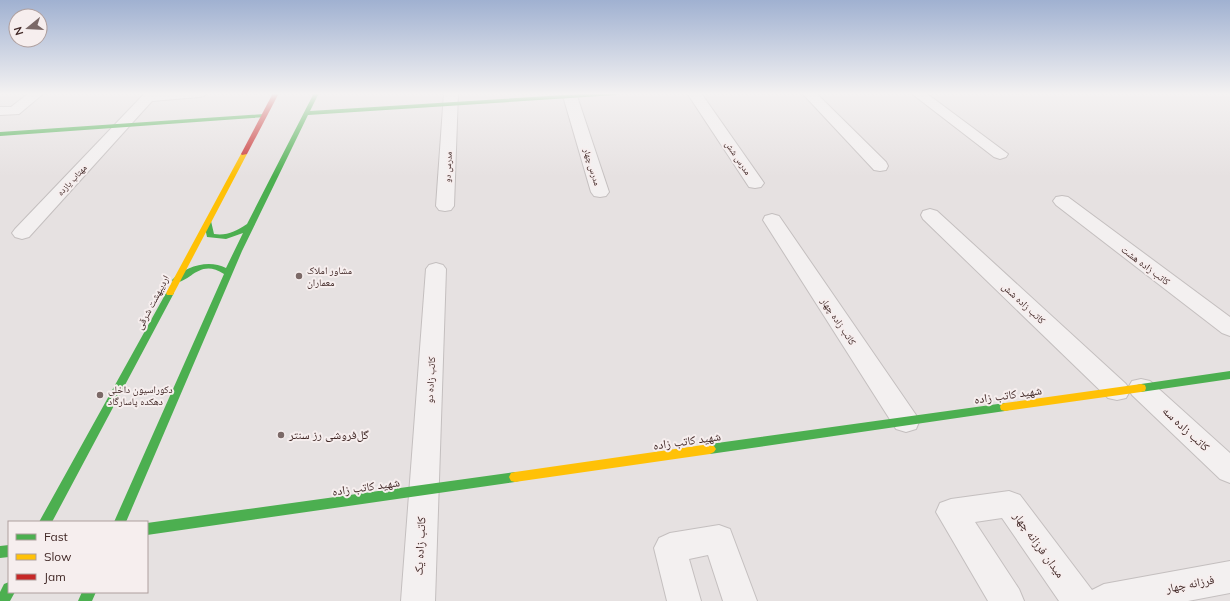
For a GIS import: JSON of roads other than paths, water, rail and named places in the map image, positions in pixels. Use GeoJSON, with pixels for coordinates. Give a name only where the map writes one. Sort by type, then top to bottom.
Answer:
{"type":"FeatureCollection","features":[{"type":"Feature","properties":{"kind":"main road"},"geometry":{"type":"LineString","coordinates":[[0,134],[192,121]]}},
{"type":"Feature","properties":{"kind":"main road","name":"اردیبهشت شرقی"},"geometry":{"type":"LineString","coordinates":[[46,521],[208,223],[261,121]]}},
{"type":"Feature","properties":{"kind":"main road"},"geometry":{"type":"LineString","coordinates":[[120,521],[250,226],[302,121]]}},
{"type":"Feature","properties":{"kind":"main road"},"geometry":{"type":"LineString","coordinates":[[208,223],[210,235],[218,238],[237,234],[250,226]]}},
{"type":"Feature","properties":{"kind":"main road"},"geometry":{"type":"LineString","coordinates":[[176,280],[194,270],[208,265],[218,266],[229,273]]}},
{"type":"Feature","properties":{"kind":"main road","name":"شهید کاتب زاده"},"geometry":{"type":"LineString","coordinates":[[148,530],[1230,375]]}},
{"type":"Feature","properties":{"kind":"main road"},"geometry":{"type":"LineString","coordinates":[[2,601],[8,591]]}},
{"type":"Feature","properties":{"kind":"street","name":"مهتاب یازده"},"geometry":{"type":"LineString","coordinates":[[22,233],[126,121]]}},
{"type":"Feature","properties":{"kind":"street","name":"مدرس دو"},"geometry":{"type":"LineString","coordinates":[[445,206],[450,121]]}},
{"type":"Feature","properties":{"kind":"street","name":"مدرس چهار"},"geometry":{"type":"LineString","coordinates":[[578,121],[600,192]]}},
{"type":"Feature","properties":{"kind":"street","name":"مدرس شش"},"geometry":{"type":"LineString","coordinates":[[713,121],[755,183]]}},
{"type":"Feature","properties":{"kind":"street"},"geometry":{"type":"LineString","coordinates":[[836,121],[880,166]]}},
{"type":"Feature","properties":{"kind":"street"},"geometry":{"type":"LineString","coordinates":[[956,121],[1000,154]]}},
{"type":"Feature","properties":{"kind":"street","name":"کاتب زاده هشت"},"geometry":{"type":"LineString","coordinates":[[1062,201],[1230,328]]}},
{"type":"Feature","properties":{"kind":"street","name":"کاتب زاده شش"},"geometry":{"type":"LineString","coordinates":[[930,215],[1129,389]]}},
{"type":"Feature","properties":{"kind":"street","name":"کاتب زاده چهار"},"geometry":{"type":"LineString","coordinates":[[772,220],[906,422]]}},
{"type":"Feature","properties":{"kind":"street","name":"کاتب زاده دو"},"geometry":{"type":"LineString","coordinates":[[423,491],[436,269]]}},
{"type":"Feature","properties":{"kind":"street","name":"کاتب زاده سه"},"geometry":{"type":"LineString","coordinates":[[1129,389],[1230,471]]}},
{"type":"Feature","properties":{"kind":"street","name":"کاتب زاده یک"},"geometry":{"type":"LineString","coordinates":[[418,601],[423,491]]}},
{"type":"Feature","properties":{"kind":"street","name":"میدان فرزانه چهار"},"geometry":{"type":"LineString","coordinates":[[1007,601],[951,512],[1009,504],[1079,601]]}},
{"type":"Feature","properties":{"kind":"street"},"geometry":{"type":"LineString","coordinates":[[684,601],[670,548],[719,539],[740,601]]}},
{"type":"Feature","properties":{"kind":"street","name":"فرزانه چهار"},"geometry":{"type":"LineString","coordinates":[[1104,601],[1230,577]]}},
{"type":"Feature","properties":{"kind":"place","name":"مشاور املاک معماران"},"geometry":{"type":"Point","coordinates":[299,276]}},
{"type":"Feature","properties":{"kind":"place","name":"دکوراسیون داخلی دهکده پاسارگاد"},"geometry":{"type":"Point","coordinates":[100,395]}},
{"type":"Feature","properties":{"kind":"place","name":"گل‌فروشی رز سنتر"},"geometry":{"type":"Point","coordinates":[281,435]}}]}
